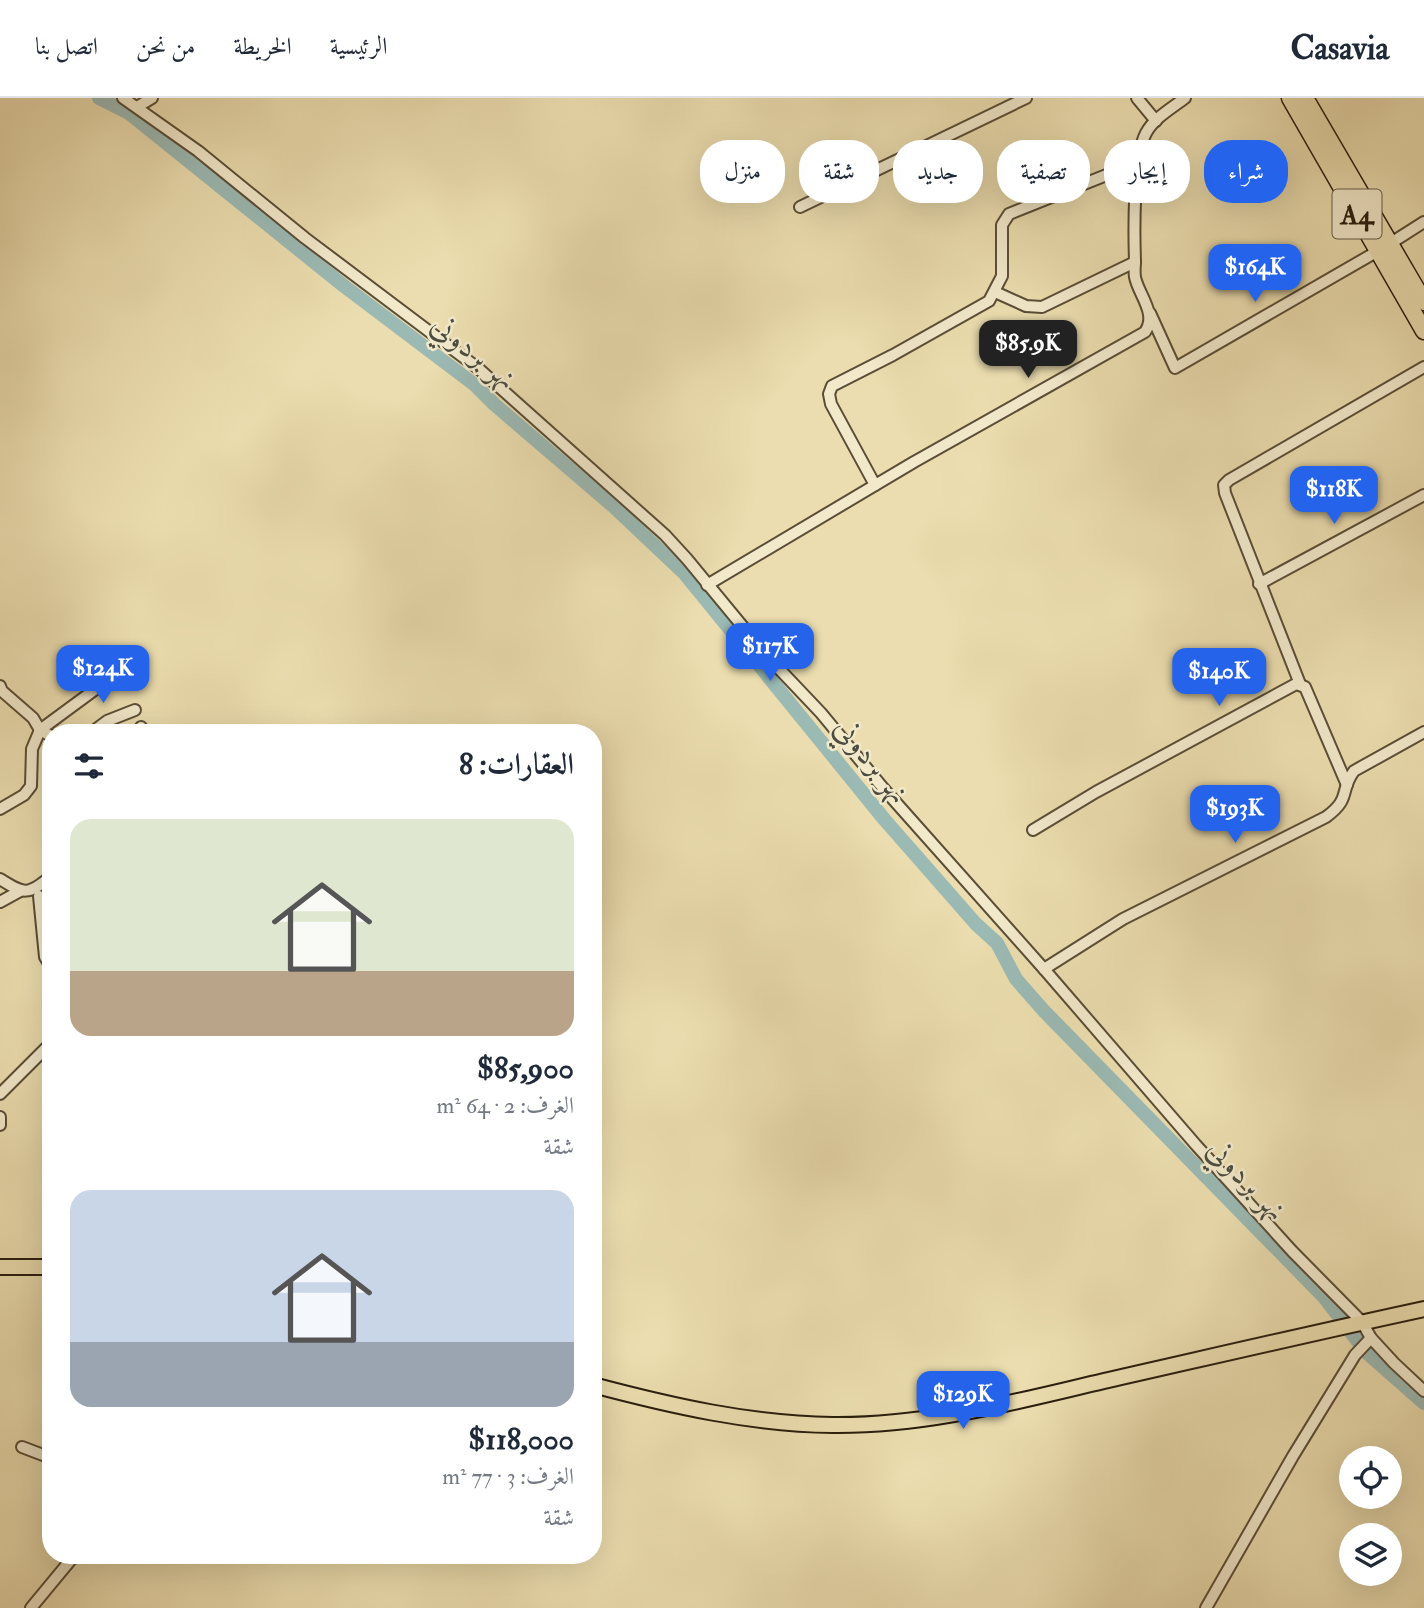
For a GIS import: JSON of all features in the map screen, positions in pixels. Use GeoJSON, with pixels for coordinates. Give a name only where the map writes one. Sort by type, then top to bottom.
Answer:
{"type":"FeatureCollection","features":[{"type":"Feature","properties":{"kind":"highway","name":"A4"},"geometry":{"type":"LineString","coordinates":[[1290,98],[1385,247],[1424,302]]}},
{"type":"Feature","properties":{"kind":"highway","name":"A4"},"geometry":{"type":"LineString","coordinates":[[1306,98],[1385,247],[1424,331]]}},
{"type":"Feature","properties":{"kind":"main road"},"geometry":{"type":"LineString","coordinates":[[0,1267],[42,1266]]}},
{"type":"Feature","properties":{"kind":"main road"},"geometry":{"type":"LineString","coordinates":[[602,1387],[669,1404],[759,1420],[835,1425],[918,1420],[985,1409],[1424,1309]]}},
{"type":"Feature","properties":{"kind":"street"},"geometry":{"type":"LineString","coordinates":[[123,98],[198,151],[305,238],[499,385],[665,536],[767,656],[821,713],[883,788],[1358,1323],[1367,1341],[1424,1391]]}},
{"type":"Feature","properties":{"kind":"street"},"geometry":{"type":"LineString","coordinates":[[137,107],[152,98]]}},
{"type":"Feature","properties":{"kind":"street"},"geometry":{"type":"LineString","coordinates":[[800,207],[1026,98]]}},
{"type":"Feature","properties":{"kind":"street"},"geometry":{"type":"LineString","coordinates":[[1137,98],[1156,121]]}},
{"type":"Feature","properties":{"kind":"street"},"geometry":{"type":"LineString","coordinates":[[1143,140],[1156,121],[1185,98]]}},
{"type":"Feature","properties":{"kind":"street"},"geometry":{"type":"LineString","coordinates":[[875,485],[831,404],[830,390],[836,384],[981,307],[995,292],[1002,276],[1002,225],[1009,214],[1104,176]]}},
{"type":"Feature","properties":{"kind":"street"},"geometry":{"type":"LineString","coordinates":[[1136,203],[1133,242],[1136,281],[1175,368],[1424,222]]}},
{"type":"Feature","properties":{"kind":"street"},"geometry":{"type":"LineString","coordinates":[[995,292],[1026,306],[1038,308],[1135,262]]}},
{"type":"Feature","properties":{"kind":"street"},"geometry":{"type":"LineString","coordinates":[[707,585],[875,485],[1140,335],[1149,324],[1147,306]]}},
{"type":"Feature","properties":{"kind":"street"},"geometry":{"type":"LineString","coordinates":[[1347,785],[1307,692],[1300,684],[1259,584],[1224,493],[1226,482],[1424,367]]}},
{"type":"Feature","properties":{"kind":"street"},"geometry":{"type":"LineString","coordinates":[[1259,584],[1424,495]]}},
{"type":"Feature","properties":{"kind":"street"},"geometry":{"type":"LineString","coordinates":[[1034,830],[1096,792],[1300,684]]}},
{"type":"Feature","properties":{"kind":"street"},"geometry":{"type":"LineString","coordinates":[[0,686],[2,691],[33,718],[40,730],[32,749],[31,786],[24,795],[0,810]]}},
{"type":"Feature","properties":{"kind":"street"},"geometry":{"type":"LineString","coordinates":[[48,724],[97,688]]}},
{"type":"Feature","properties":{"kind":"street"},"geometry":{"type":"LineString","coordinates":[[103,724],[135,710]]}},
{"type":"Feature","properties":{"kind":"street"},"geometry":{"type":"LineString","coordinates":[[1044,969],[1123,919],[1326,817],[1340,806],[1351,774],[1424,732]]}},
{"type":"Feature","properties":{"kind":"street"},"geometry":{"type":"LineString","coordinates":[[0,879],[42,898]]}},
{"type":"Feature","properties":{"kind":"street"},"geometry":{"type":"LineString","coordinates":[[0,902],[30,893],[42,883]]}},
{"type":"Feature","properties":{"kind":"street"},"geometry":{"type":"LineString","coordinates":[[30,893],[42,944]]}},
{"type":"Feature","properties":{"kind":"street"},"geometry":{"type":"LineString","coordinates":[[0,1094],[42,1053]]}},
{"type":"Feature","properties":{"kind":"street"},"geometry":{"type":"LineString","coordinates":[[0,1117],[0,1125]]}},
{"type":"Feature","properties":{"kind":"street"},"geometry":{"type":"LineString","coordinates":[[1206,1608],[1293,1456],[1355,1355],[1367,1341]]}},
{"type":"Feature","properties":{"kind":"street"},"geometry":{"type":"LineString","coordinates":[[22,1447],[42,1455]]}},
{"type":"Feature","properties":{"kind":"street"},"geometry":{"type":"LineString","coordinates":[[31,1608],[67,1564]]}},
{"type":"Feature","properties":{"kind":"waterway","name":"نهر بردوني"},"geometry":{"type":"LineString","coordinates":[[99,98],[129,113],[344,286],[475,385],[613,506],[685,574],[884,819],[976,924],[997,943],[1016,979],[1044,1011],[1324,1297],[1366,1352],[1424,1403]]}}]}
